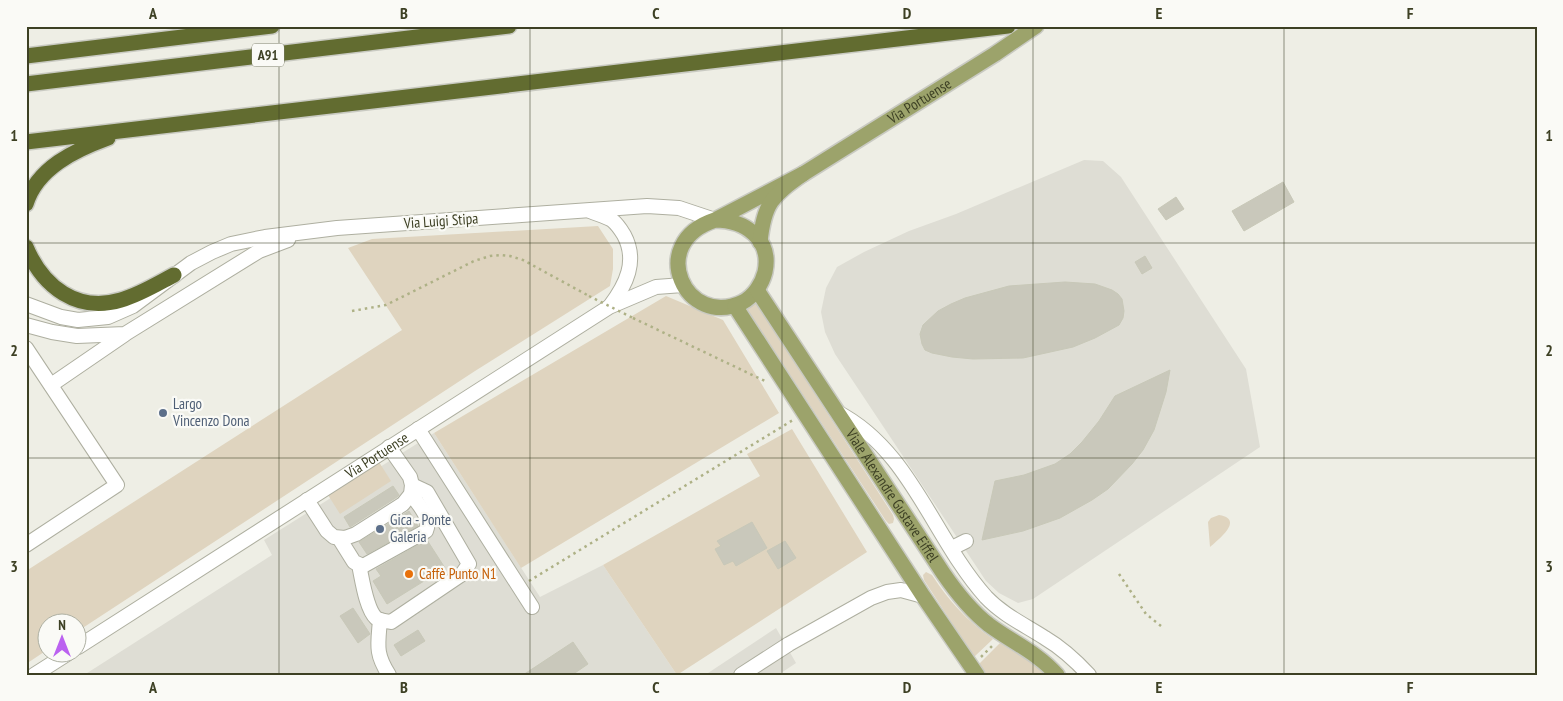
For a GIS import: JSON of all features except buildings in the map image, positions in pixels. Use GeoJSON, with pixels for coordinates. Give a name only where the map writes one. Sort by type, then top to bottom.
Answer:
{"type":"FeatureCollection","features":[{"type":"Feature","properties":{"kind":"highway","name":"A91"},"geometry":{"type":"LineString","coordinates":[[26,56],[272,26]]}},
{"type":"Feature","properties":{"kind":"highway","name":"A91"},"geometry":{"type":"LineString","coordinates":[[26,84],[509,26]]}},
{"type":"Feature","properties":{"kind":"highway"},"geometry":{"type":"LineString","coordinates":[[26,142],[1008,26]]}},
{"type":"Feature","properties":{"kind":"highway"},"geometry":{"type":"LineString","coordinates":[[26,204],[28,196],[38,182],[58,162],[95,143],[141,128]]}},
{"type":"Feature","properties":{"kind":"highway"},"geometry":{"type":"LineString","coordinates":[[26,247],[40,274],[55,288],[71,297],[91,303],[109,303],[130,297],[174,275]]}},
{"type":"Feature","properties":{"kind":"main road","name":"Via Portuense"},"geometry":{"type":"LineString","coordinates":[[757,290],[763,279],[766,267],[765,254],[760,242],[764,218],[772,200],[780,190],[1036,26]]}},
{"type":"Feature","properties":{"kind":"main road","name":"Via Portuense"},"geometry":{"type":"LineString","coordinates":[[683,285],[678,272],[678,258],[682,244],[690,233],[701,224],[715,220],[803,174]]}},
{"type":"Feature","properties":{"kind":"main road"},"geometry":{"type":"LineString","coordinates":[[715,220],[728,220],[741,224],[752,231],[760,242]]}},
{"type":"Feature","properties":{"kind":"main road"},"geometry":{"type":"LineString","coordinates":[[683,285],[693,297],[706,304],[720,308],[735,306],[747,300],[757,290]]}},
{"type":"Feature","properties":{"kind":"main road","name":"Viale Alexandre Gustave Eiffel"},"geometry":{"type":"LineString","coordinates":[[757,290],[943,573],[966,604],[989,624],[1037,656],[1055,673]]}},
{"type":"Feature","properties":{"kind":"main road","name":"Viale Alexandre Gustave Eiffel"},"geometry":{"type":"LineString","coordinates":[[735,306],[923,596],[977,668]]}},
{"type":"Feature","properties":{"kind":"street","name":"Via Luigi Stipa"},"geometry":{"type":"LineString","coordinates":[[26,304],[61,317],[78,320],[108,317],[133,306],[200,258],[231,244],[265,237],[337,228],[630,206],[669,207],[688,210],[715,220]]}},
{"type":"Feature","properties":{"kind":"street"},"geometry":{"type":"LineString","coordinates":[[587,210],[614,221],[628,246],[630,259],[627,279],[624,287],[609,307]]}},
{"type":"Feature","properties":{"kind":"street"},"geometry":{"type":"LineString","coordinates":[[51,385],[125,334],[266,248],[337,228]]}},
{"type":"Feature","properties":{"kind":"street","name":"Via Portuense"},"geometry":{"type":"LineString","coordinates":[[88,641],[609,307],[656,287],[683,285]]}},
{"type":"Feature","properties":{"kind":"street"},"geometry":{"type":"LineString","coordinates":[[26,325],[77,336],[125,334]]}},
{"type":"Feature","properties":{"kind":"street"},"geometry":{"type":"LineString","coordinates":[[26,348],[117,485],[26,545]]}},
{"type":"Feature","properties":{"kind":"street"},"geometry":{"type":"LineString","coordinates":[[837,412],[863,428],[890,455],[977,585],[996,606],[1016,622],[1054,643],[1089,675]]}},
{"type":"Feature","properties":{"kind":"street"},"geometry":{"type":"LineString","coordinates":[[418,429],[532,607]]}},
{"type":"Feature","properties":{"kind":"street"},"geometry":{"type":"LineString","coordinates":[[339,538],[354,562],[363,566],[426,531],[428,520],[411,490],[408,474],[389,447]]}},
{"type":"Feature","properties":{"kind":"street"},"geometry":{"type":"LineString","coordinates":[[307,500],[327,531],[334,537],[345,538],[356,534],[403,504],[411,490]]}},
{"type":"Feature","properties":{"kind":"street"},"geometry":{"type":"LineString","coordinates":[[359,565],[370,610],[380,620],[391,622],[462,574],[469,564],[427,492],[411,490]]}},
{"type":"Feature","properties":{"kind":"street"},"geometry":{"type":"LineString","coordinates":[[952,548],[966,541]]}},
{"type":"Feature","properties":{"kind":"street"},"geometry":{"type":"LineString","coordinates":[[741,675],[789,644],[871,598],[887,592],[901,590],[923,596]]}},
{"type":"Feature","properties":{"kind":"street"},"geometry":{"type":"LineString","coordinates":[[380,620],[378,652],[381,662],[389,675]]}},
{"type":"Feature","properties":{"kind":"street"},"geometry":{"type":"LineString","coordinates":[[34,675],[51,664]]}},
{"type":"Feature","properties":{"kind":"path"},"geometry":{"type":"LineString","coordinates":[[352,311],[386,305],[474,261],[501,255],[523,260],[589,296],[768,383]]}},
{"type":"Feature","properties":{"kind":"path"},"geometry":{"type":"LineString","coordinates":[[519,587],[792,420]]}},
{"type":"Feature","properties":{"kind":"path"},"geometry":{"type":"LineString","coordinates":[[1119,574],[1146,614],[1161,626]]}},
{"type":"Feature","properties":{"kind":"path"},"geometry":{"type":"LineString","coordinates":[[977,668],[998,641]]}},
{"type":"Feature","properties":{"kind":"shaded area"},"geometry":{"type":"Polygon","coordinates":[[[1084,160],[1103,161],[1121,177],[1246,369],[1260,447],[1033,599],[1018,603],[999,593],[986,581],[835,354],[825,332],[821,312],[826,288],[837,267],[909,231],[956,214],[1084,160]]]}},
{"type":"Feature","properties":{"kind":"shaded area"},"geometry":{"type":"Polygon","coordinates":[[[598,226],[613,249],[613,269],[610,286],[475,371],[88,624],[88,614],[38,614],[38,656],[26,664],[26,571],[402,330],[348,248],[372,239],[598,226]]]}},
{"type":"Feature","properties":{"kind":"shaded area"},"geometry":{"type":"Polygon","coordinates":[[[666,296],[723,320],[779,413],[521,568],[434,433],[666,296]]]}},
{"type":"Feature","properties":{"kind":"shaded area"},"geometry":{"type":"Polygon","coordinates":[[[753,298],[893,515],[893,523],[889,524],[886,521],[744,305],[753,298]]]}},
{"type":"Feature","properties":{"kind":"shaded area"},"geometry":{"type":"Polygon","coordinates":[[[792,429],[867,552],[677,675],[603,565],[760,476],[747,454],[792,429]]]}},
{"type":"Feature","properties":{"kind":"shaded area"},"geometry":{"type":"Polygon","coordinates":[[[434,433],[540,597],[603,565],[677,675],[84,675],[272,555],[264,540],[434,433]]]}},
{"type":"Feature","properties":{"kind":"shaded area"},"geometry":{"type":"Polygon","coordinates":[[[379,462],[391,481],[340,514],[328,495],[379,462]]]}},
{"type":"Feature","properties":{"kind":"shaded area"},"geometry":{"type":"Polygon","coordinates":[[[1219,515],[1226,517],[1230,521],[1230,525],[1223,535],[1210,547],[1208,522],[1211,518],[1219,515]]]}},
{"type":"Feature","properties":{"kind":"shaded area"},"geometry":{"type":"Polygon","coordinates":[[[926,572],[932,575],[952,602],[967,618],[993,639],[974,657],[924,580],[923,575],[926,572]]]}},
{"type":"Feature","properties":{"kind":"shaded area"},"geometry":{"type":"Polygon","coordinates":[[[776,628],[796,663],[778,675],[705,675],[776,628]]]}},
{"type":"Feature","properties":{"kind":"shaded area"},"geometry":{"type":"Polygon","coordinates":[[[1000,643],[1038,667],[1044,675],[986,675],[979,664],[1000,643]]]}},
{"type":"Feature","properties":{"kind":"place","name":"Largo Vincenzo Dona"},"geometry":{"type":"Point","coordinates":[163,413]}},
{"type":"Feature","properties":{"kind":"place","name":"Gica - Ponte Galeria"},"geometry":{"type":"Point","coordinates":[380,529]}},
{"type":"Feature","properties":{"kind":"place","name":"Caffè Punto N1"},"geometry":{"type":"Point","coordinates":[409,574]}}]}
